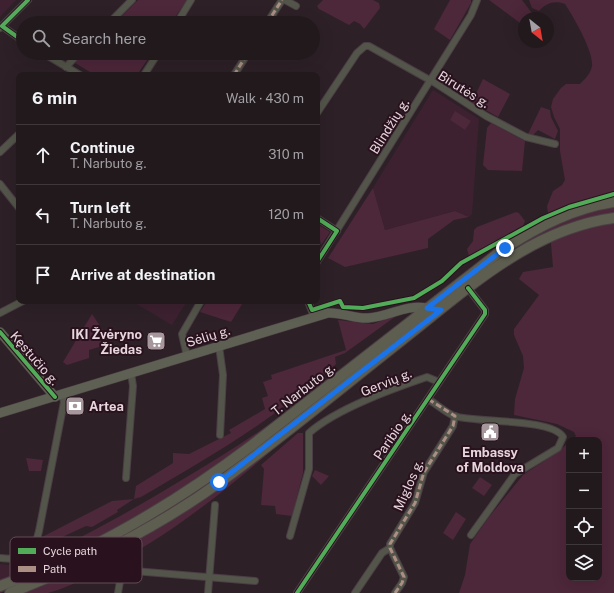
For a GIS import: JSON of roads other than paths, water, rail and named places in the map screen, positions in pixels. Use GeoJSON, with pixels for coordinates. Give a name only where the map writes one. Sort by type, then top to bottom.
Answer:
{"type":"FeatureCollection","features":[{"type":"Feature","properties":{"kind":"main road","name":"T. Narbuto g."},"geometry":{"type":"LineString","coordinates":[[111,537],[151,516],[252,446],[505,248],[528,233],[549,222],[582,210],[614,202]]}},
{"type":"Feature","properties":{"kind":"main road","name":"T. Narbuto g."},"geometry":{"type":"LineString","coordinates":[[132,537],[193,500],[256,455],[468,288],[517,254],[554,234],[587,223],[614,218]]}},
{"type":"Feature","properties":{"kind":"main road","name":"Sėlių g."},"geometry":{"type":"LineString","coordinates":[[0,413],[314,317],[335,313],[369,318],[417,306],[427,308]]}},
{"type":"Feature","properties":{"kind":"main road"},"geometry":{"type":"LineString","coordinates":[[427,308],[441,310]]}},
{"type":"Feature","properties":{"kind":"main road","name":"Kęstučio g."},"geometry":{"type":"LineString","coordinates":[[0,332],[59,395]]}},
{"type":"Feature","properties":{"kind":"main road","name":"T. Narbuto g."},"geometry":{"type":"LineString","coordinates":[[0,586],[10,582]]}},
{"type":"Feature","properties":{"kind":"main road","name":"T. Narbuto g."},"geometry":{"type":"LineString","coordinates":[[10,593],[34,583]]}},
{"type":"Feature","properties":{"kind":"street"},"geometry":{"type":"LineString","coordinates":[[16,37],[1,27],[28,0]]}},
{"type":"Feature","properties":{"kind":"street"},"geometry":{"type":"LineString","coordinates":[[116,16],[132,0]]}},
{"type":"Feature","properties":{"kind":"street"},"geometry":{"type":"LineString","coordinates":[[181,16],[191,0]]}},
{"type":"Feature","properties":{"kind":"street"},"geometry":{"type":"LineString","coordinates":[[272,16],[283,0],[296,6]]}},
{"type":"Feature","properties":{"kind":"street","name":"Blindžių g."},"geometry":{"type":"LineString","coordinates":[[320,257],[471,15],[477,0]]}},
{"type":"Feature","properties":{"kind":"street","name":"Birutės g."},"geometry":{"type":"LineString","coordinates":[[320,108],[357,53],[365,46],[369,46],[430,81],[486,116],[526,137],[555,144]]}},
{"type":"Feature","properties":{"kind":"street"},"geometry":{"type":"LineString","coordinates":[[55,60],[75,72]]}},
{"type":"Feature","properties":{"kind":"street"},"geometry":{"type":"LineString","coordinates":[[66,72],[74,60]]}},
{"type":"Feature","properties":{"kind":"street"},"geometry":{"type":"LineString","coordinates":[[146,72],[154,60]]}},
{"type":"Feature","properties":{"kind":"street"},"geometry":{"type":"LineString","coordinates":[[236,72],[244,60]]}},
{"type":"Feature","properties":{"kind":"street"},"geometry":{"type":"LineString","coordinates":[[0,152],[16,137]]}},
{"type":"Feature","properties":{"kind":"street"},"geometry":{"type":"LineString","coordinates":[[0,184],[16,204]]}},
{"type":"Feature","properties":{"kind":"street"},"geometry":{"type":"LineString","coordinates":[[320,220],[337,231]]}},
{"type":"Feature","properties":{"kind":"street","name":"Paribio g."},"geometry":{"type":"LineString","coordinates":[[297,593],[485,314],[485,310],[468,288]]}},
{"type":"Feature","properties":{"kind":"street"},"geometry":{"type":"LineString","coordinates":[[0,313],[16,304]]}},
{"type":"Feature","properties":{"kind":"street"},"geometry":{"type":"LineString","coordinates":[[187,356],[182,334],[199,304]]}},
{"type":"Feature","properties":{"kind":"street"},"geometry":{"type":"LineString","coordinates":[[309,304],[314,317]]}},
{"type":"Feature","properties":{"kind":"street"},"geometry":{"type":"LineString","coordinates":[[219,346],[223,375],[220,435]]}},
{"type":"Feature","properties":{"kind":"street"},"geometry":{"type":"LineString","coordinates":[[126,478],[134,386],[131,373]]}},
{"type":"Feature","properties":{"kind":"street","name":"Gervių g."},"geometry":{"type":"LineString","coordinates":[[290,536],[309,469],[309,433],[325,421],[391,390],[427,377],[439,382]]}},
{"type":"Feature","properties":{"kind":"street"},"geometry":{"type":"LineString","coordinates":[[37,537],[64,402],[59,395]]}},
{"type":"Feature","properties":{"kind":"street"},"geometry":{"type":"LineString","coordinates":[[428,399],[455,416],[524,424],[557,431],[563,437],[558,448],[515,474],[471,535]]}},
{"type":"Feature","properties":{"kind":"street","name":"Miglos g."},"geometry":{"type":"LineString","coordinates":[[390,548],[392,540],[415,503],[424,472],[453,426],[455,416]]}},
{"type":"Feature","properties":{"kind":"street"},"geometry":{"type":"LineString","coordinates":[[208,593],[215,505]]}},
{"type":"Feature","properties":{"kind":"street"},"geometry":{"type":"LineString","coordinates":[[356,593],[382,553],[390,548],[404,576],[402,583],[394,593]]}},
{"type":"Feature","properties":{"kind":"street"},"geometry":{"type":"LineString","coordinates":[[0,558],[10,558]]}},
{"type":"Feature","properties":{"kind":"street"},"geometry":{"type":"LineString","coordinates":[[142,571],[254,581]]}},
{"type":"Feature","properties":{"kind":"street"},"geometry":{"type":"LineString","coordinates":[[118,593],[120,583]]}},
{"type":"Feature","properties":{"kind":"place","name":"IKI Žvėryno Žiedas"},"geometry":{"type":"Point","coordinates":[156,341]}},
{"type":"Feature","properties":{"kind":"place","name":"Artea"},"geometry":{"type":"Point","coordinates":[75,406]}},
{"type":"Feature","properties":{"kind":"place","name":"Embassy of Moldova"},"geometry":{"type":"Point","coordinates":[490,432]}}]}
